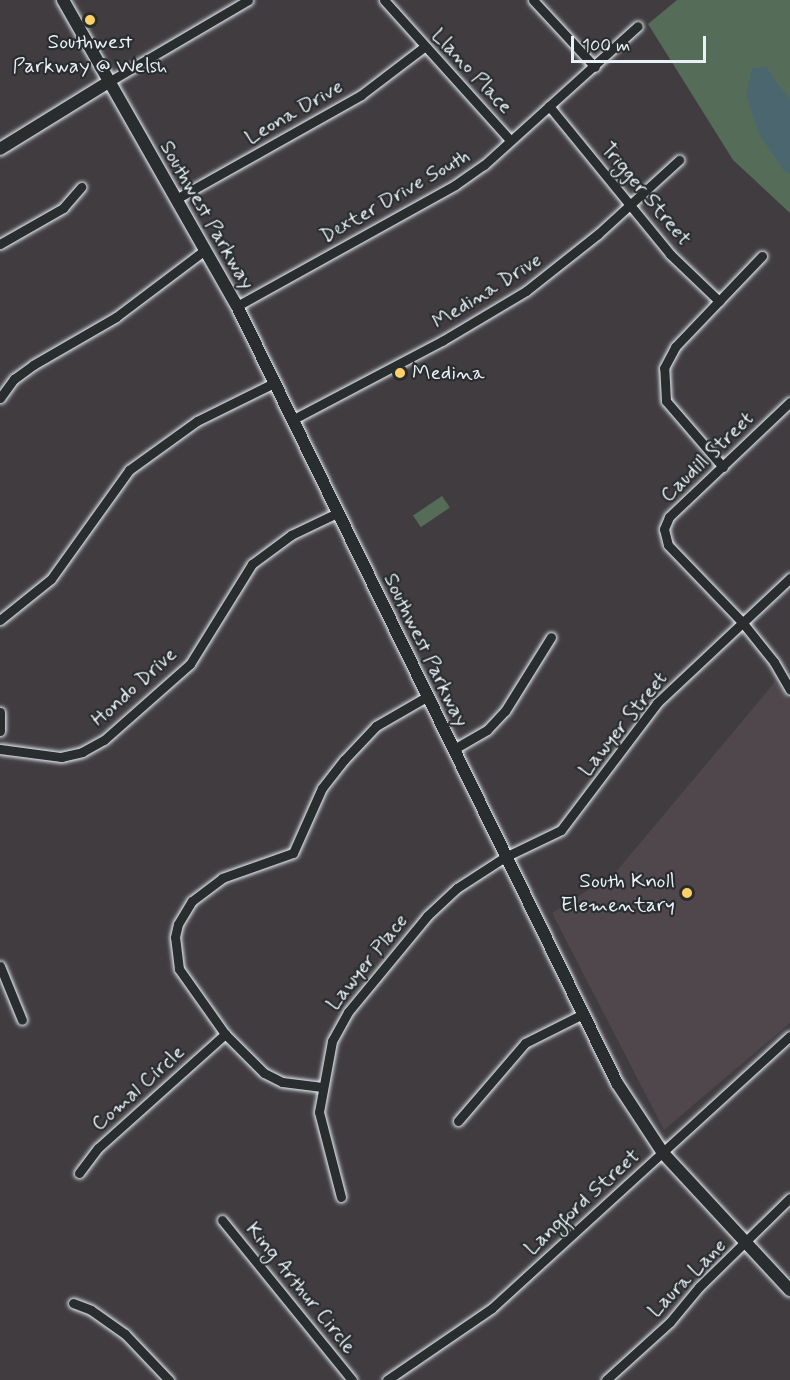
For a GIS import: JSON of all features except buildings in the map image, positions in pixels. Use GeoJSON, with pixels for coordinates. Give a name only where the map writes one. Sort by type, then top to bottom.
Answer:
{"type":"FeatureCollection","features":[{"type":"Feature","properties":{"kind":"main road","name":"Southwest Parkway"},"geometry":{"type":"LineString","coordinates":[[63,0],[237,306],[454,749],[581,1015],[631,1109],[663,1153],[790,1290]]}},
{"type":"Feature","properties":{"kind":"main road"},"geometry":{"type":"LineString","coordinates":[[0,149],[110,81]]}},
{"type":"Feature","properties":{"kind":"street"},"geometry":{"type":"LineString","coordinates":[[110,81],[248,0]]}},
{"type":"Feature","properties":{"kind":"street","name":"Llano Place"},"geometry":{"type":"LineString","coordinates":[[384,0],[510,140]]}},
{"type":"Feature","properties":{"kind":"street"},"geometry":{"type":"LineString","coordinates":[[533,0],[595,67]]}},
{"type":"Feature","properties":{"kind":"street","name":"Dexter Drive South"},"geometry":{"type":"LineString","coordinates":[[237,306],[455,185],[595,67],[638,26]]}},
{"type":"Feature","properties":{"kind":"street","name":"Leona Drive"},"geometry":{"type":"LineString","coordinates":[[176,199],[361,94],[424,47]]}},
{"type":"Feature","properties":{"kind":"street","name":"Trigger Street"},"geometry":{"type":"LineString","coordinates":[[549,106],[670,254],[719,301]]}},
{"type":"Feature","properties":{"kind":"street","name":"Medina Drive"},"geometry":{"type":"LineString","coordinates":[[292,420],[442,341],[526,291],[680,160]]}},
{"type":"Feature","properties":{"kind":"street"},"geometry":{"type":"LineString","coordinates":[[0,244],[63,208],[81,187]]}},
{"type":"Feature","properties":{"kind":"street"},"geometry":{"type":"LineString","coordinates":[[0,398],[14,379],[33,365],[116,317],[205,250]]}},
{"type":"Feature","properties":{"kind":"street"},"geometry":{"type":"LineString","coordinates":[[723,467],[678,419],[666,400],[662,384],[670,355],[762,256]]}},
{"type":"Feature","properties":{"kind":"street"},"geometry":{"type":"LineString","coordinates":[[0,620],[51,579],[129,470],[188,426],[274,383]]}},
{"type":"Feature","properties":{"kind":"street","name":"Caudill Street"},"geometry":{"type":"LineString","coordinates":[[742,622],[664,537],[669,517],[790,402]]}},
{"type":"Feature","properties":{"kind":"street","name":"Hondo Drive"},"geometry":{"type":"LineString","coordinates":[[0,749],[62,757],[82,752],[104,740],[189,664],[252,564],[291,535],[337,513]]}},
{"type":"Feature","properties":{"kind":"street","name":"Lawyer Street"},"geometry":{"type":"LineString","coordinates":[[505,857],[561,830],[657,703],[790,578]]}},
{"type":"Feature","properties":{"kind":"street"},"geometry":{"type":"LineString","coordinates":[[742,622],[774,662],[790,690]]}},
{"type":"Feature","properties":{"kind":"street"},"geometry":{"type":"LineString","coordinates":[[454,749],[487,730],[505,711],[551,637]]}},
{"type":"Feature","properties":{"kind":"street"},"geometry":{"type":"LineString","coordinates":[[321,1087],[282,1082],[264,1073],[225,1034],[179,969],[175,937],[183,912],[222,878],[293,853],[322,788],[360,742],[386,719],[428,696]]}},
{"type":"Feature","properties":{"kind":"street"},"geometry":{"type":"LineString","coordinates":[[0,712],[0,731]]}},
{"type":"Feature","properties":{"kind":"street","name":"Lawyer Place"},"geometry":{"type":"LineString","coordinates":[[341,1197],[336,1166],[320,1126],[321,1087],[332,1041],[348,1012],[427,916],[457,888],[505,857]]}},
{"type":"Feature","properties":{"kind":"street"},"geometry":{"type":"LineString","coordinates":[[0,966],[22,1020]]}},
{"type":"Feature","properties":{"kind":"street"},"geometry":{"type":"LineString","coordinates":[[458,1121],[525,1043],[581,1015]]}},
{"type":"Feature","properties":{"kind":"street","name":"Comal Circle"},"geometry":{"type":"LineString","coordinates":[[79,1173],[98,1148],[225,1034]]}},
{"type":"Feature","properties":{"kind":"street","name":"Langford Street"},"geometry":{"type":"LineString","coordinates":[[387,1380],[492,1308],[790,1036]]}},
{"type":"Feature","properties":{"kind":"street","name":"Laura Lane"},"geometry":{"type":"LineString","coordinates":[[606,1380],[790,1198]]}},
{"type":"Feature","properties":{"kind":"street","name":"King Arthur Circle"},"geometry":{"type":"LineString","coordinates":[[222,1220],[352,1380]]}},
{"type":"Feature","properties":{"kind":"street"},"geometry":{"type":"LineString","coordinates":[[73,1303],[91,1310],[125,1334],[169,1380]]}},
{"type":"Feature","properties":{"kind":"shaded area","name":"South Knoll Elementary"},"geometry":{"type":"Polygon","coordinates":[[[775,682],[790,700],[790,1023],[664,1130],[552,913],[615,873],[775,682]]]}},
{"type":"Feature","properties":{"kind":"green space"},"geometry":{"type":"Polygon","coordinates":[[[677,0],[790,0],[790,213],[733,160],[648,24],[677,0]]]}},
{"type":"Feature","properties":{"kind":"green space"},"geometry":{"type":"Polygon","coordinates":[[[442,496],[450,508],[421,527],[413,516],[442,496]]]}},
{"type":"Feature","properties":{"kind":"water"},"geometry":{"type":"Polygon","coordinates":[[[766,67],[790,100],[790,174],[784,171],[759,134],[746,95],[752,68],[766,67]]]}},
{"type":"Feature","properties":{"kind":"place","name":"Southwest Parkway @ Welsh"},"geometry":{"type":"Point","coordinates":[90,20]}},
{"type":"Feature","properties":{"kind":"place","name":"Medina"},"geometry":{"type":"Point","coordinates":[400,373]}},
{"type":"Feature","properties":{"kind":"place","name":"South Knoll Elementary"},"geometry":{"type":"Point","coordinates":[687,893]}}]}
